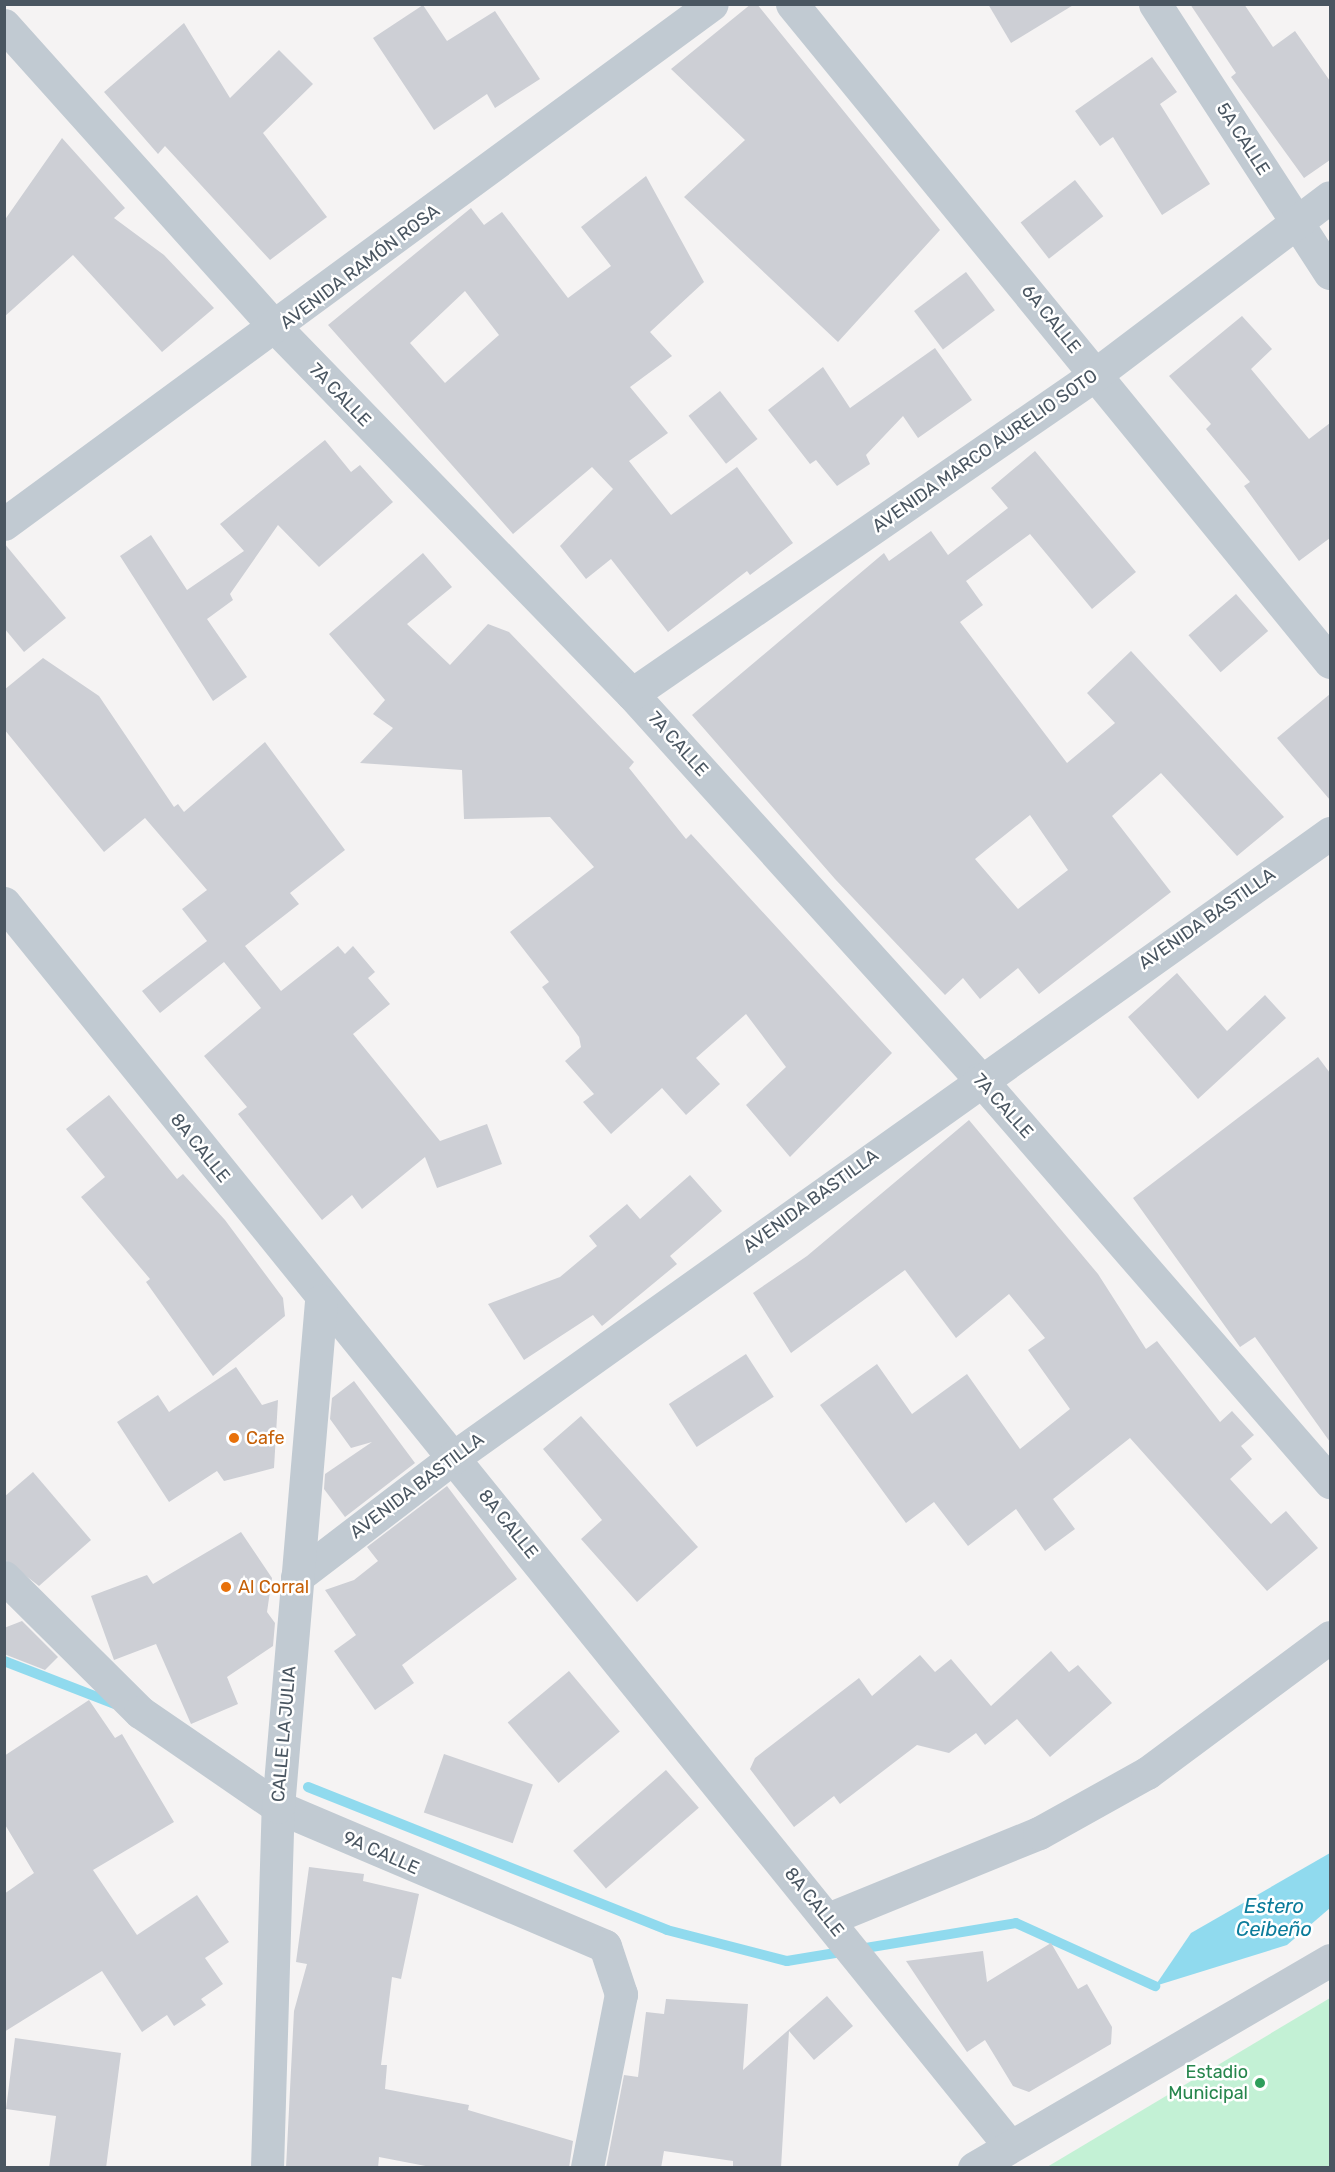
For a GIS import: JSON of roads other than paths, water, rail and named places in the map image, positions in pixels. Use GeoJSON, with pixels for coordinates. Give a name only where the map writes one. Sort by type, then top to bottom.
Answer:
{"type":"FeatureCollection","features":[{"type":"Feature","properties":{"kind":"street","name":"AVENIDA RAMÓN ROSA"},"geometry":{"type":"LineString","coordinates":[[4,524],[277,329],[712,4]]}},
{"type":"Feature","properties":{"kind":"street","name":"6A CALLE"},"geometry":{"type":"LineString","coordinates":[[792,4],[1330,662]]}},
{"type":"Feature","properties":{"kind":"street","name":"5A CALLE"},"geometry":{"type":"LineString","coordinates":[[1155,4],[1330,273]]}},
{"type":"Feature","properties":{"kind":"street","name":"7A CALLE"},"geometry":{"type":"LineString","coordinates":[[4,25],[277,329],[632,694],[980,1079],[1330,1482]]}},
{"type":"Feature","properties":{"kind":"street","name":"AVENIDA MARCO AURELIO SOTO"},"geometry":{"type":"LineString","coordinates":[[632,694],[1096,374],[1330,197]]}},
{"type":"Feature","properties":{"kind":"street","name":"AVENIDA BASTILLA"},"geometry":{"type":"LineString","coordinates":[[297,1577],[454,1458],[980,1079],[1330,833]]}},
{"type":"Feature","properties":{"kind":"street","name":"8A CALLE"},"geometry":{"type":"LineString","coordinates":[[4,903],[321,1301],[454,1458],[1010,2146]]}},
{"type":"Feature","properties":{"kind":"street","name":"CALLE LA JULIA"},"geometry":{"type":"LineString","coordinates":[[267,2168],[278,1806],[321,1301]]}},
{"type":"Feature","properties":{"kind":"street","name":"9A CALLE"},"geometry":{"type":"LineString","coordinates":[[4,1577],[140,1712],[278,1806],[408,1867],[588,1935],[605,1946],[621,1994],[587,2168]]}},
{"type":"Feature","properties":{"kind":"street"},"geometry":{"type":"LineString","coordinates":[[828,1920],[1039,1833],[1147,1773],[1330,1637]]}},
{"type":"Feature","properties":{"kind":"street"},"geometry":{"type":"LineString","coordinates":[[974,2168],[1330,1960]]}},
{"type":"Feature","properties":{"kind":"water","name":"Estero Ceibeño"},"geometry":{"type":"Polygon","coordinates":[[[1330,1853],[1330,1908],[1287,1945],[1155,1986],[1191,1933],[1330,1853]]]}},
{"type":"Feature","properties":{"kind":"waterway"},"geometry":{"type":"LineString","coordinates":[[4,1661],[115,1704]]}},
{"type":"Feature","properties":{"kind":"waterway"},"geometry":{"type":"LineString","coordinates":[[308,1787],[667,1930],[787,1961],[1016,1923],[1155,1986]]}},
{"type":"Feature","properties":{"kind":"place","name":"Cafe"},"geometry":{"type":"Point","coordinates":[234,1438]}},
{"type":"Feature","properties":{"kind":"place","name":"Al Corral"},"geometry":{"type":"Point","coordinates":[226,1587]}},
{"type":"Feature","properties":{"kind":"place","name":"Estadio Municipal"},"geometry":{"type":"Point","coordinates":[1260,2083]}}]}
